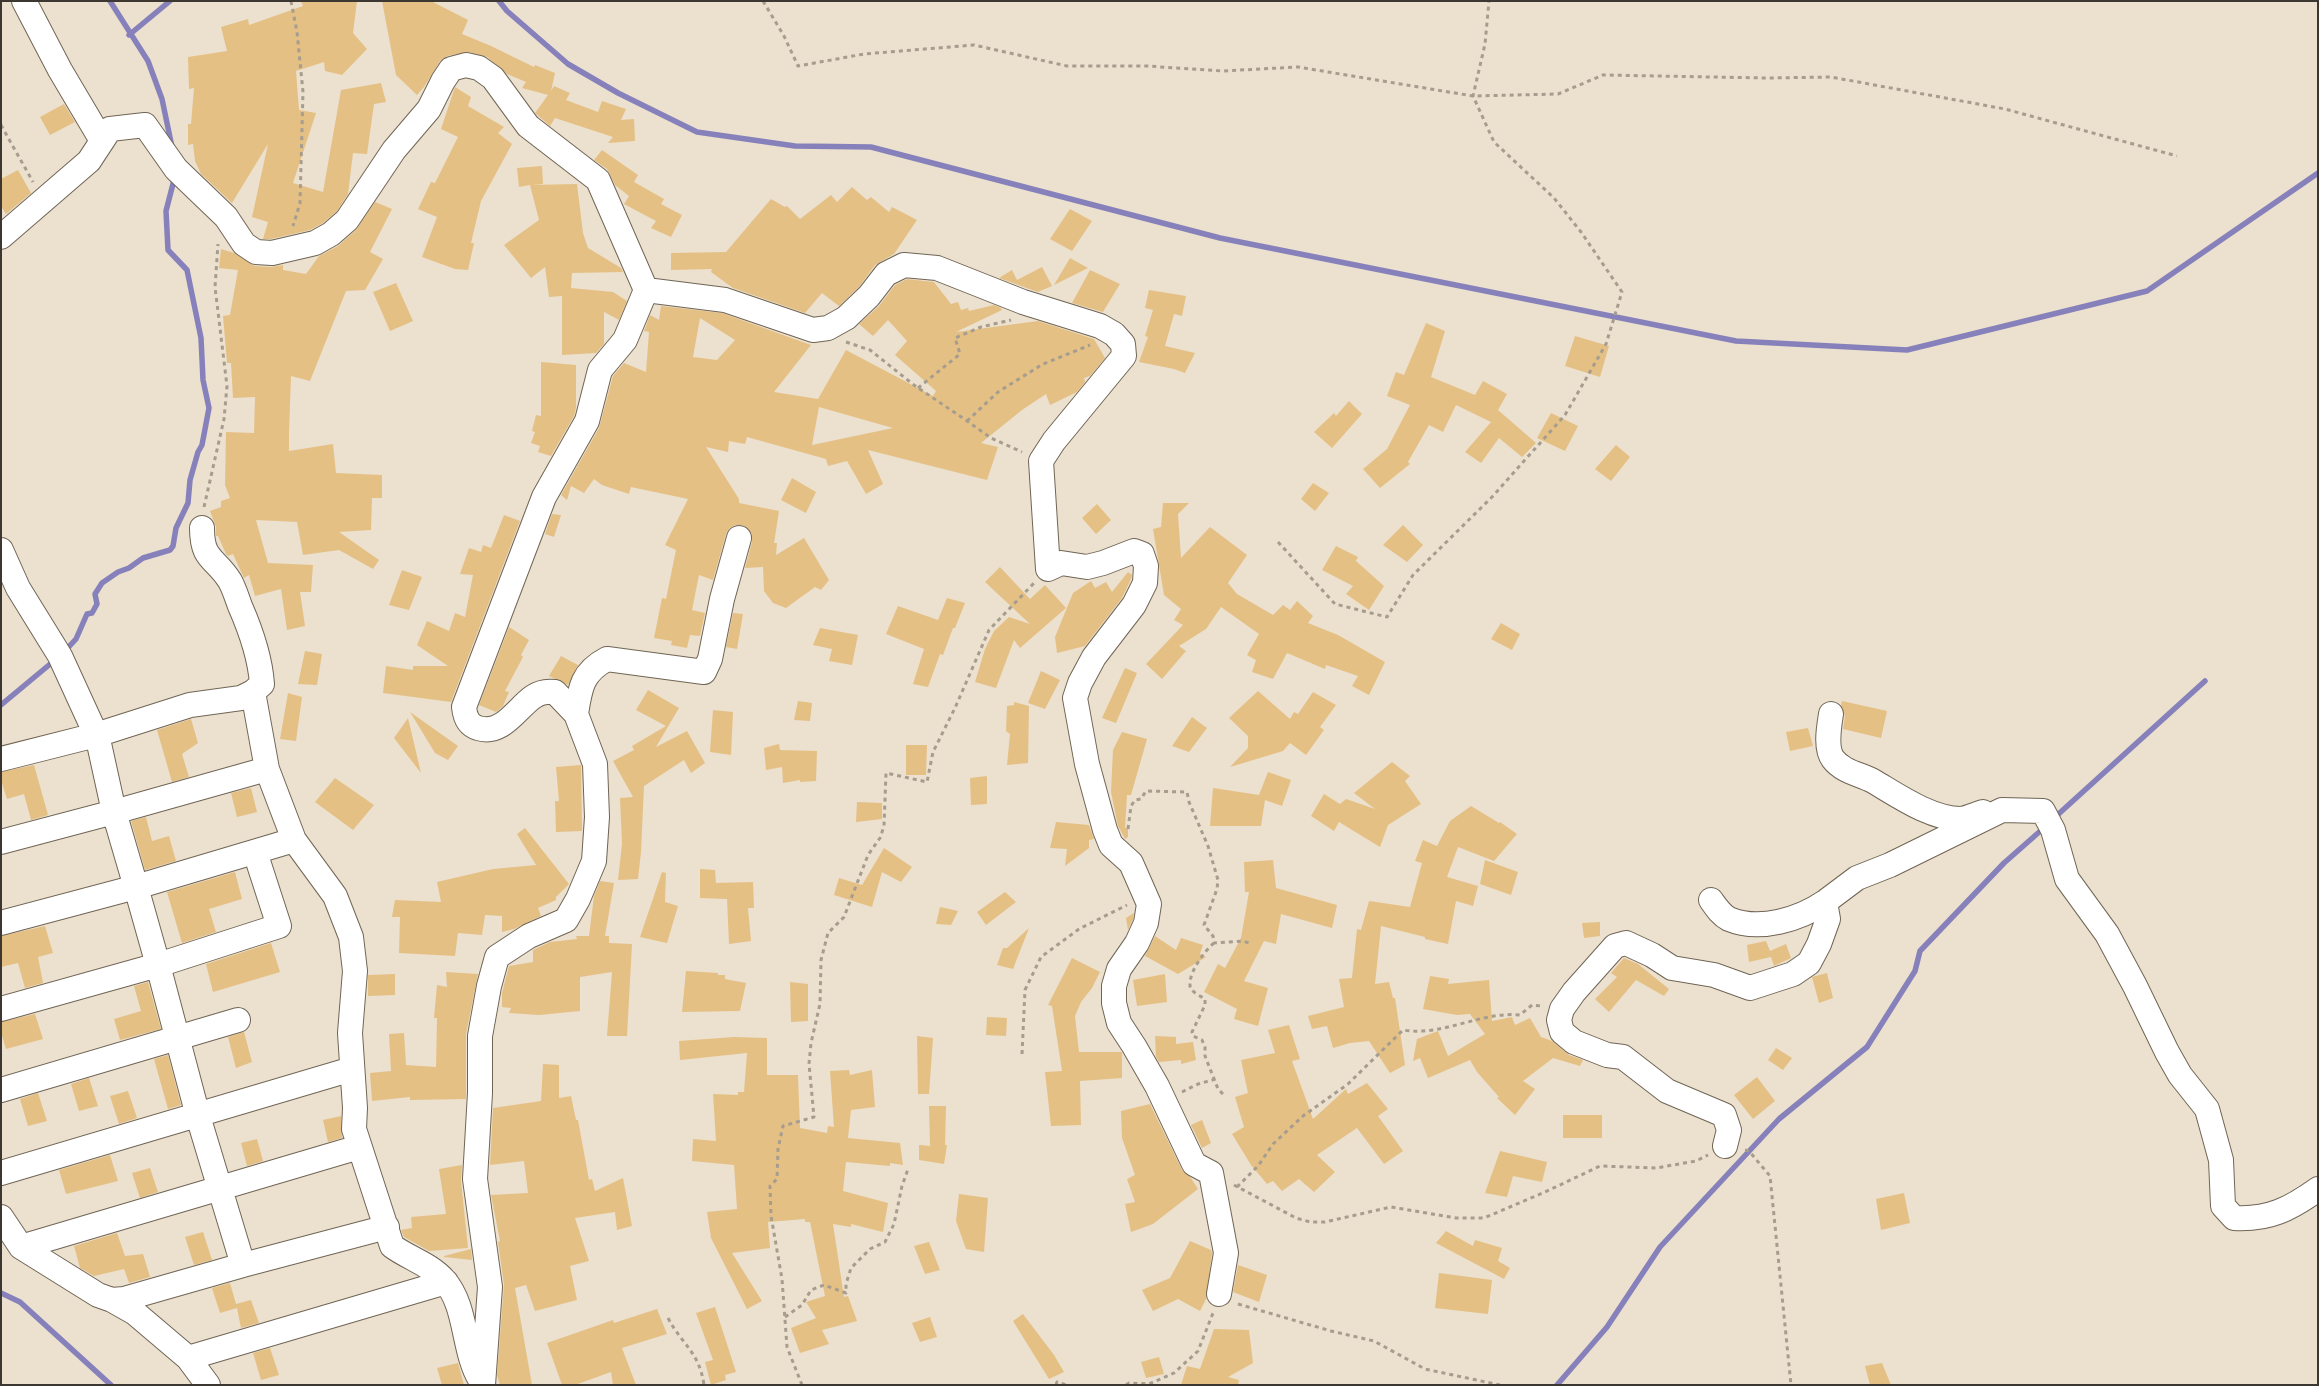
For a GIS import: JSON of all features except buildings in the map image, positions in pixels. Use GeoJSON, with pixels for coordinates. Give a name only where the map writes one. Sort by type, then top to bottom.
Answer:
{"type":"FeatureCollection","features":[{"type":"Feature","properties":{"kind":"street"},"geometry":{"type":"LineString","coordinates":[[24,1],[60,70],[102,141]]}},
{"type":"Feature","properties":{"kind":"street"},"geometry":{"type":"LineString","coordinates":[[1,237],[89,160],[110,129],[145,125],[176,170],[226,218],[244,244],[256,252],[272,253],[315,243],[331,234],[348,220],[394,150],[429,109],[443,81],[452,69],[466,65],[479,68],[493,78],[528,126],[598,180],[646,290],[625,340],[600,370],[587,421],[544,497],[464,707],[465,717],[472,726],[481,729],[493,729],[517,713],[533,697],[545,691],[555,692],[576,714],[595,764],[597,817],[594,861],[578,899],[566,920],[529,936],[497,957],[489,986],[480,1036],[480,1093],[475,1179],[490,1287],[483,1384]]}},
{"type":"Feature","properties":{"kind":"street"},"geometry":{"type":"LineString","coordinates":[[646,290],[725,300],[813,330],[828,328],[846,318],[886,274],[904,265],[937,268],[1024,302],[1104,328],[1114,334],[1123,344],[1124,356],[1054,441],[1041,461],[1048,569],[1061,563],[1087,567],[1134,551],[1142,554],[1146,566],[1145,583],[1134,605],[1094,656],[1080,683],[1075,698],[1087,764],[1105,830],[1111,844],[1131,863],[1149,904],[1146,923],[1137,943],[1119,970],[1114,986],[1114,1003],[1119,1023],[1165,1102],[1194,1164],[1211,1173],[1226,1253],[1219,1294]]}},
{"type":"Feature","properties":{"kind":"street"},"geometry":{"type":"LineString","coordinates":[[1,759],[97,737],[190,705],[241,698],[253,692],[262,684],[261,666],[249,623],[230,582],[217,564],[207,556],[202,544],[202,528]]}},
{"type":"Feature","properties":{"kind":"street"},"geometry":{"type":"LineString","coordinates":[[576,714],[579,693],[586,675],[596,664],[607,659],[704,672],[710,659],[722,599],[739,538]]}},
{"type":"Feature","properties":{"kind":"street"},"geometry":{"type":"LineString","coordinates":[[1,550],[18,588],[60,656],[97,737],[114,812],[158,965],[198,1116],[242,1265]]}},
{"type":"Feature","properties":{"kind":"street"},"geometry":{"type":"LineString","coordinates":[[253,692],[267,769],[294,840],[336,896],[351,938],[355,971],[350,1033],[355,1108],[354,1129],[359,1147],[392,1246],[405,1256],[437,1273],[446,1282],[460,1310],[474,1369],[483,1384]]}},
{"type":"Feature","properties":{"kind":"street"},"geometry":{"type":"LineString","coordinates":[[1831,714],[1828,744],[1833,759],[1855,775],[1872,780],[1905,801],[1931,812],[1960,819],[1989,810],[1996,813]]}},
{"type":"Feature","properties":{"kind":"street"},"geometry":{"type":"LineString","coordinates":[[1,842],[267,769]]}},
{"type":"Feature","properties":{"kind":"street"},"geometry":{"type":"LineString","coordinates":[[1711,900],[1721,914],[1730,919],[1760,925],[1780,922],[1817,908],[1857,878],[1890,865],[2002,810],[2043,811],[2053,830],[2067,879],[2107,934],[2136,986],[2180,1075],[2207,1109],[2221,1160],[2224,1206],[2234,1218],[2269,1217],[2318,1189]]}},
{"type":"Feature","properties":{"kind":"street"},"geometry":{"type":"LineString","coordinates":[[1,923],[136,888],[294,840]]}},
{"type":"Feature","properties":{"kind":"street"},"geometry":{"type":"LineString","coordinates":[[1,1009],[158,965],[279,926],[255,852]]}},
{"type":"Feature","properties":{"kind":"street"},"geometry":{"type":"LineString","coordinates":[[1726,1146],[1729,1130],[1724,1115],[1667,1091],[1623,1057],[1607,1055],[1574,1042],[1562,1032],[1559,1020],[1562,1009],[1590,972],[1615,946],[1626,943],[1645,951],[1672,968],[1714,975],[1750,988],[1793,974],[1809,962],[1819,944],[1828,919],[1825,902]]}},
{"type":"Feature","properties":{"kind":"street"},"geometry":{"type":"LineString","coordinates":[[1,1090],[238,1020]]}},
{"type":"Feature","properties":{"kind":"street"},"geometry":{"type":"LineString","coordinates":[[1,1172],[352,1070]]}},
{"type":"Feature","properties":{"kind":"street"},"geometry":{"type":"LineString","coordinates":[[20,1247],[359,1147]]}},
{"type":"Feature","properties":{"kind":"street"},"geometry":{"type":"LineString","coordinates":[[1,1217],[20,1247],[98,1295],[112,1300],[135,1313],[188,1358],[208,1385]]}},
{"type":"Feature","properties":{"kind":"street"},"geometry":{"type":"LineString","coordinates":[[112,1300],[124,1299],[242,1265],[387,1227]]}},
{"type":"Feature","properties":{"kind":"street"},"geometry":{"type":"LineString","coordinates":[[188,1358],[446,1282]]}},
{"type":"Feature","properties":{"kind":"path"},"geometry":{"type":"LineString","coordinates":[[287,250],[300,203],[302,158],[303,92],[297,32],[291,1]]}},
{"type":"Feature","properties":{"kind":"path"},"geometry":{"type":"LineString","coordinates":[[763,1],[784,36],[798,66],[864,54],[974,45],[1067,66],[1148,66],[1222,71],[1298,67],[1474,96],[1558,94],[1603,75],[1767,78],[1831,77],[2005,109],[2177,156]]}},
{"type":"Feature","properties":{"kind":"path"},"geometry":{"type":"LineString","coordinates":[[1278,542],[1335,604],[1387,617],[1413,575],[1492,497],[1565,415],[1606,344],[1622,292],[1581,232],[1554,198],[1494,142],[1474,96],[1484,44],[1489,1]]}},
{"type":"Feature","properties":{"kind":"path"},"geometry":{"type":"LineString","coordinates":[[1,125],[43,200]]}},
{"type":"Feature","properties":{"kind":"path"},"geometry":{"type":"LineString","coordinates":[[202,528],[204,504],[224,418],[227,386],[215,287],[218,245],[226,218]]}},
{"type":"Feature","properties":{"kind":"path"},"geometry":{"type":"LineString","coordinates":[[918,388],[960,354],[955,338],[981,326],[1016,320]]}},
{"type":"Feature","properties":{"kind":"path"},"geometry":{"type":"LineString","coordinates":[[828,328],[821,337],[828,341],[845,342],[870,350],[918,388],[991,438],[1041,461]]}},
{"type":"Feature","properties":{"kind":"path"},"geometry":{"type":"LineString","coordinates":[[967,421],[998,392],[1043,364],[1094,343],[1104,328]]}},
{"type":"Feature","properties":{"kind":"path"},"geometry":{"type":"LineString","coordinates":[[802,1385],[788,1346],[782,1279],[771,1216],[770,1186],[778,1179],[778,1150],[783,1126],[814,1117],[809,1064],[810,1043],[820,1004],[821,960],[828,933],[844,917],[868,855],[880,838],[884,826],[886,773],[927,782],[933,752],[990,630],[1048,569]]}},
{"type":"Feature","properties":{"kind":"path"},"geometry":{"type":"LineString","coordinates":[[1125,857],[1131,806],[1135,800],[1141,799],[1146,791],[1187,792],[1189,802],[1208,846],[1218,880],[1218,889],[1204,925],[1213,936],[1214,943],[1192,972],[1190,986],[1192,990],[1204,999],[1206,1005],[1193,1028],[1193,1036],[1202,1040],[1205,1047],[1205,1056],[1216,1079],[1218,1089],[1223,1094]]}},
{"type":"Feature","properties":{"kind":"path"},"geometry":{"type":"LineString","coordinates":[[1022,1054],[1025,990],[1041,957],[1079,929],[1123,909],[1144,890]]}},
{"type":"Feature","properties":{"kind":"path"},"geometry":{"type":"LineString","coordinates":[[1214,943],[1243,941],[1252,944]]}},
{"type":"Feature","properties":{"kind":"path"},"geometry":{"type":"LineString","coordinates":[[1237,1187],[1258,1166],[1273,1144],[1303,1116],[1348,1084],[1403,1030],[1416,1032],[1501,1014],[1520,1016],[1532,1005],[1562,1009]]}},
{"type":"Feature","properties":{"kind":"path"},"geometry":{"type":"LineString","coordinates":[[1165,1102],[1198,1084],[1216,1079]]}},
{"type":"Feature","properties":{"kind":"path"},"geometry":{"type":"LineString","coordinates":[[1211,1173],[1296,1218],[1310,1222],[1325,1222],[1391,1207],[1456,1218],[1484,1218],[1544,1192],[1576,1175],[1600,1166],[1656,1168],[1696,1161],[1726,1146],[1750,1151],[1770,1176],[1791,1385]]}},
{"type":"Feature","properties":{"kind":"path"},"geometry":{"type":"LineString","coordinates":[[784,1317],[802,1305],[811,1290],[824,1285],[846,1293],[846,1284],[851,1268],[870,1249],[885,1242],[894,1224],[902,1186],[908,1169]]}},
{"type":"Feature","properties":{"kind":"path"},"geometry":{"type":"LineString","coordinates":[[1126,1385],[1129,1383],[1149,1384],[1174,1373],[1198,1351],[1219,1294],[1235,1303],[1331,1331],[1374,1341],[1425,1369],[1500,1385]]}},
{"type":"Feature","properties":{"kind":"path"},"geometry":{"type":"LineString","coordinates":[[668,1318],[692,1349],[701,1367],[704,1385]]}},
{"type":"Feature","properties":{"kind":"path"},"geometry":{"type":"LineString","coordinates":[[1056,1385],[1057,1382],[1066,1385]]}},
{"type":"Feature","properties":{"kind":"waterway"},"geometry":{"type":"LineString","coordinates":[[110,1],[148,61],[162,99],[172,147]]}},
{"type":"Feature","properties":{"kind":"waterway"},"geometry":{"type":"LineString","coordinates":[[129,35],[170,1]]}},
{"type":"Feature","properties":{"kind":"waterway"},"geometry":{"type":"LineString","coordinates":[[499,1],[507,11],[568,64],[618,93],[697,132],[795,146],[871,147],[1220,238],[1736,341],[1907,350],[2147,291],[2318,173]]}},
{"type":"Feature","properties":{"kind":"waterway"},"geometry":{"type":"LineString","coordinates":[[64,652],[76,639],[87,614],[92,613],[97,604],[95,594],[102,583],[143,558],[170,550],[173,546],[176,528],[188,503],[190,480],[198,452],[202,445],[209,408],[203,380],[201,338],[187,270],[168,250],[166,211],[175,176]]}},
{"type":"Feature","properties":{"kind":"waterway"},"geometry":{"type":"LineString","coordinates":[[1,705],[55,660]]}},
{"type":"Feature","properties":{"kind":"waterway"},"geometry":{"type":"LineString","coordinates":[[2053,819],[2205,681]]}},
{"type":"Feature","properties":{"kind":"waterway"},"geometry":{"type":"LineString","coordinates":[[1557,1385],[1607,1327],[1660,1247],[1779,1119],[1867,1047],[1915,971],[1920,951],[2004,863],[2046,826]]}},
{"type":"Feature","properties":{"kind":"waterway"},"geometry":{"type":"LineString","coordinates":[[1,1293],[20,1302],[111,1385]]}}]}
